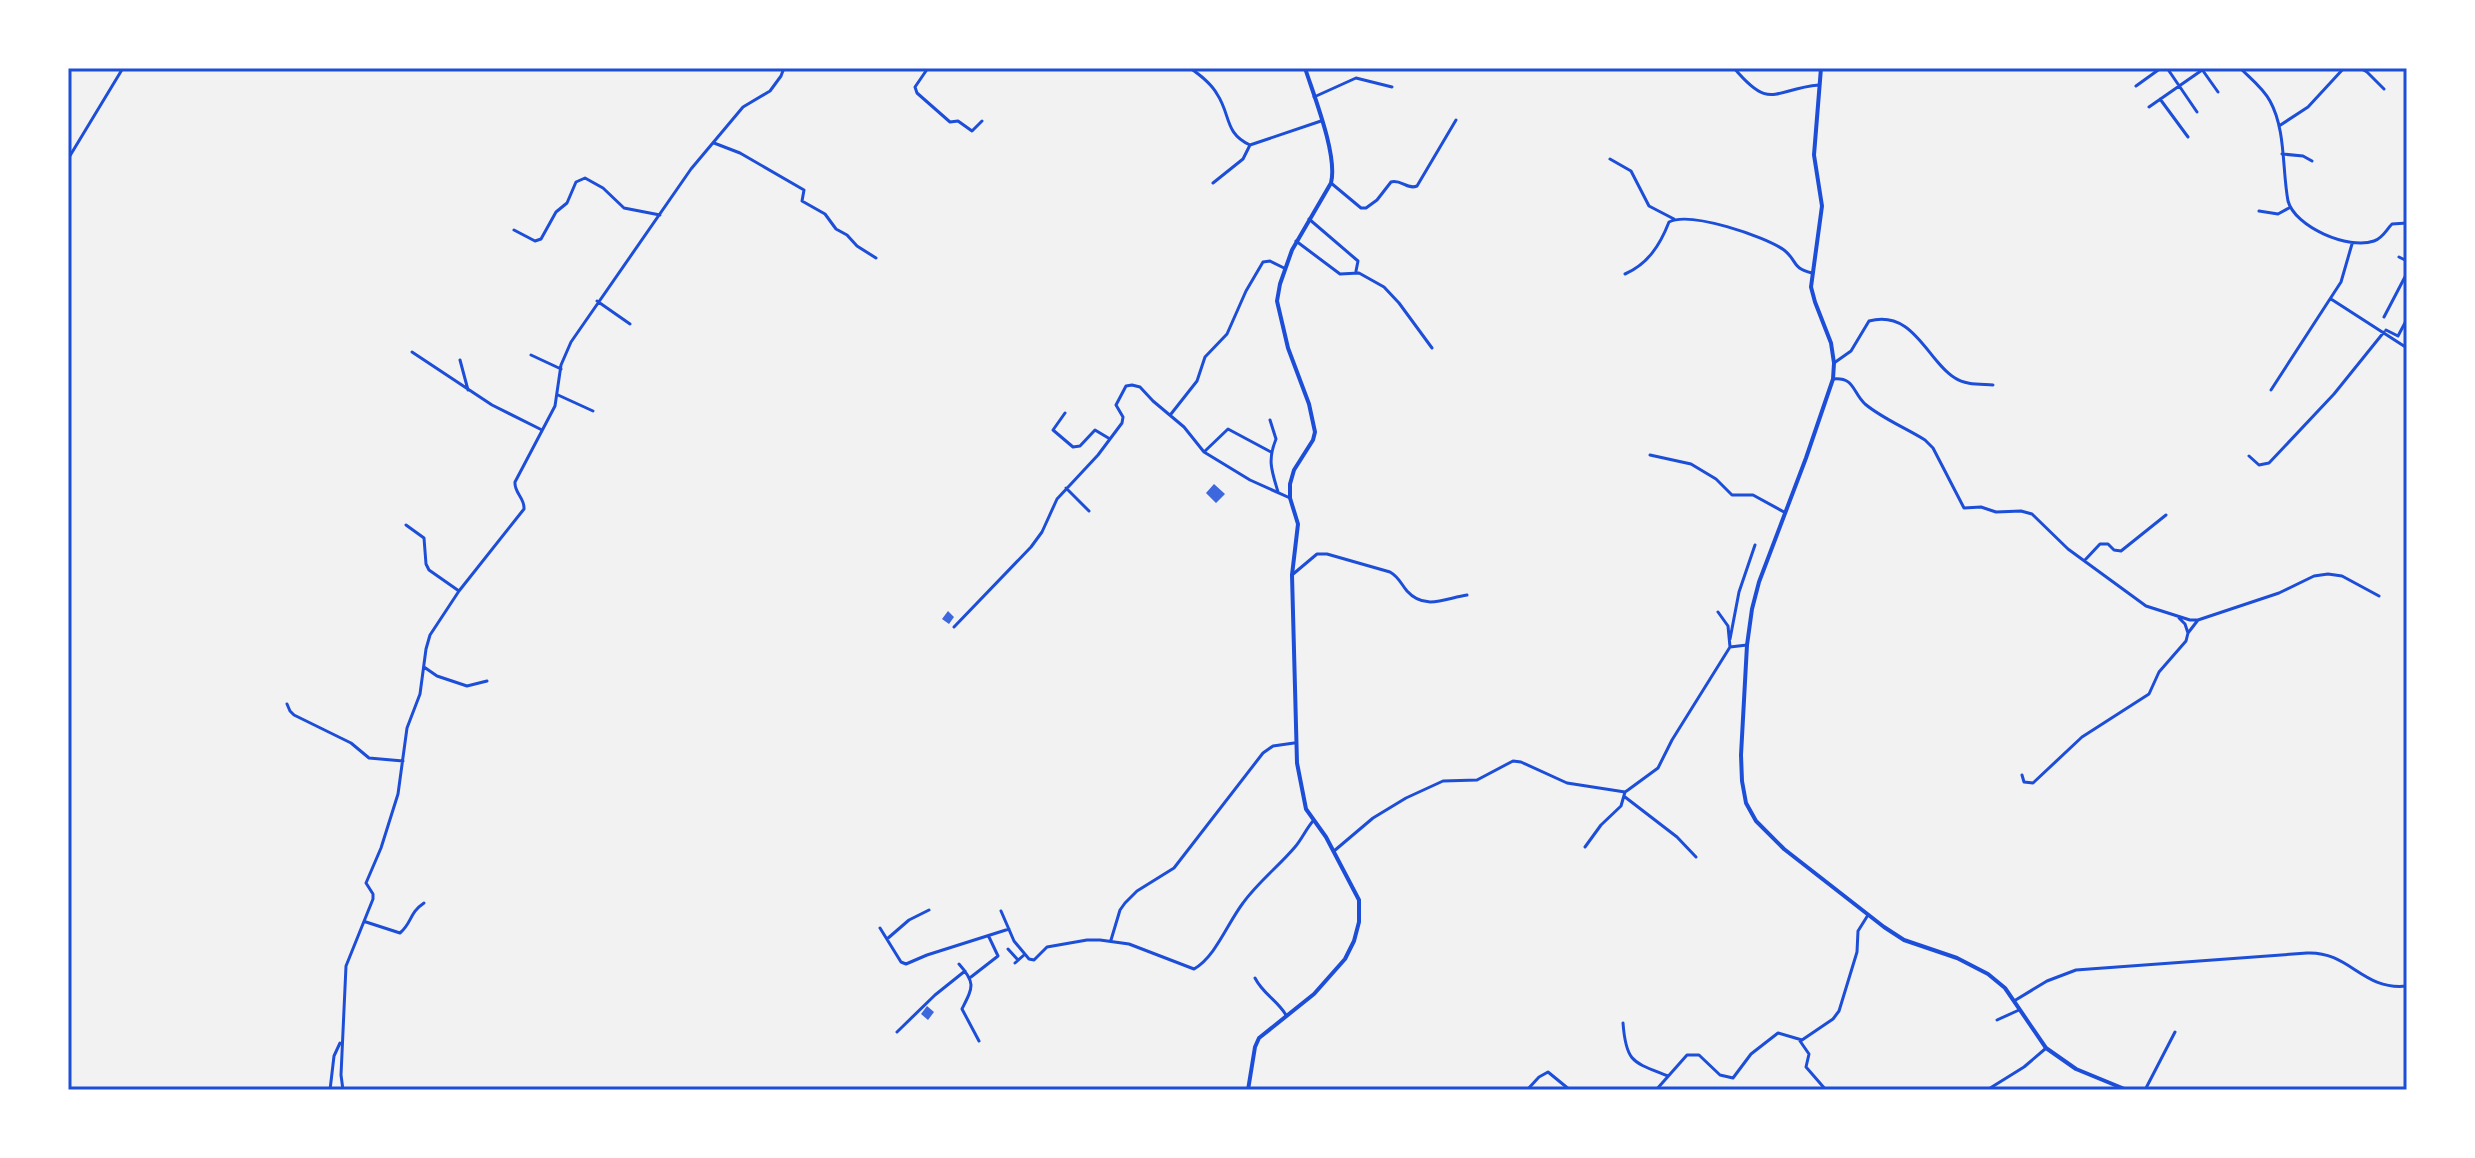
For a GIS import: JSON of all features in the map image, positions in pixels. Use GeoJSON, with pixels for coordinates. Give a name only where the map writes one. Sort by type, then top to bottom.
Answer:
{"type":"FeatureCollection","features":[{"type":"Feature","properties":{"kind":"street"},"geometry":{"type":"LineString","coordinates":[[68,159],[123,68]]}},
{"type":"Feature","properties":{"kind":"street"},"geometry":{"type":"LineString","coordinates":[[343,1090],[346,966],[373,896],[366,883],[398,794],[407,728],[420,694],[430,635],[459,591],[524,509],[515,482],[555,406],[561,369],[571,342],[691,169],[743,107],[770,91],[784,68]]}},
{"type":"Feature","properties":{"kind":"street"},"geometry":{"type":"LineString","coordinates":[[928,68],[915,87],[917,93],[947,121],[958,121],[970,131],[982,121]]}},
{"type":"Feature","properties":{"kind":"street"},"geometry":{"type":"LineString","coordinates":[[1190,68],[1216,92],[1226,111],[1230,130],[1250,145],[1321,121]]}},
{"type":"Feature","properties":{"kind":"street"},"geometry":{"type":"LineString","coordinates":[[1248,1090],[1257,1041],[1314,994],[1345,959],[1359,922],[1359,900],[1334,851],[1303,803],[1294,743],[1292,563],[1298,524],[1290,498],[1291,478],[1315,432],[1309,404],[1288,348],[1278,294],[1284,268],[1296,241],[1331,183],[1334,172],[1305,68]]}},
{"type":"Feature","properties":{"kind":"street"},"geometry":{"type":"LineString","coordinates":[[1734,68],[1747,84],[1768,96],[1800,86],[1819,85]]}},
{"type":"Feature","properties":{"kind":"street"},"geometry":{"type":"LineString","coordinates":[[1821,68],[1814,165],[1822,206],[1812,273],[1812,295],[1829,337],[1834,363],[1833,379],[1755,595],[1747,645],[1741,755],[1746,803],[1764,830],[1868,915],[1904,940],[1980,969],[2000,984],[2046,1048],[2076,1069],[2127,1090]]}},
{"type":"Feature","properties":{"kind":"street"},"geometry":{"type":"LineString","coordinates":[[2136,86],[2161,68]]}},
{"type":"Feature","properties":{"kind":"street"},"geometry":{"type":"LineString","coordinates":[[2167,68],[2197,112]]}},
{"type":"Feature","properties":{"kind":"street"},"geometry":{"type":"LineString","coordinates":[[2240,68],[2270,101],[2279,126],[2289,208],[2314,229],[2329,237],[2353,243],[2374,241],[2390,225],[2407,223]]}},
{"type":"Feature","properties":{"kind":"street"},"geometry":{"type":"LineString","coordinates":[[2279,126],[2308,107],[2344,68]]}},
{"type":"Feature","properties":{"kind":"street"},"geometry":{"type":"LineString","coordinates":[[2360,68],[2384,89]]}},
{"type":"Feature","properties":{"kind":"street"},"geometry":{"type":"LineString","coordinates":[[2149,107],[2202,69],[2218,92]]}},
{"type":"Feature","properties":{"kind":"street"},"geometry":{"type":"LineString","coordinates":[[1314,97],[1356,78],[1392,87]]}},
{"type":"Feature","properties":{"kind":"street"},"geometry":{"type":"LineString","coordinates":[[2160,99],[2188,137]]}},
{"type":"Feature","properties":{"kind":"street"},"geometry":{"type":"LineString","coordinates":[[1331,183],[1361,208],[1377,200],[1391,182],[1417,186],[1456,120]]}},
{"type":"Feature","properties":{"kind":"street"},"geometry":{"type":"LineString","coordinates":[[714,143],[749,158],[804,190],[802,201],[825,214],[836,229],[876,258]]}},
{"type":"Feature","properties":{"kind":"street"},"geometry":{"type":"LineString","coordinates":[[1213,183],[1243,159],[1250,145]]}},
{"type":"Feature","properties":{"kind":"street"},"geometry":{"type":"LineString","coordinates":[[2282,154],[2303,156],[2312,161]]}},
{"type":"Feature","properties":{"kind":"street"},"geometry":{"type":"LineString","coordinates":[[1610,159],[1631,171],[1649,206],[1674,219],[1753,234],[1787,252],[1798,269],[1812,273]]}},
{"type":"Feature","properties":{"kind":"street"},"geometry":{"type":"LineString","coordinates":[[514,230],[535,241],[541,239],[556,212],[567,203],[576,182],[585,178],[630,210],[660,215]]}},
{"type":"Feature","properties":{"kind":"street"},"geometry":{"type":"LineString","coordinates":[[2259,211],[2278,214],[2289,208]]}},
{"type":"Feature","properties":{"kind":"street"},"geometry":{"type":"LineString","coordinates":[[1309,219],[1358,261],[1355,272]]}},
{"type":"Feature","properties":{"kind":"street"},"geometry":{"type":"LineString","coordinates":[[1625,274],[1642,266],[1661,240],[1669,222],[1674,219]]}},
{"type":"Feature","properties":{"kind":"street"},"geometry":{"type":"LineString","coordinates":[[1296,241],[1340,274],[1355,272],[1377,282],[1390,293],[1432,348]]}},
{"type":"Feature","properties":{"kind":"street"},"geometry":{"type":"LineString","coordinates":[[2271,390],[2331,299],[2346,271],[2353,243]]}},
{"type":"Feature","properties":{"kind":"street"},"geometry":{"type":"LineString","coordinates":[[2399,257],[2407,261]]}},
{"type":"Feature","properties":{"kind":"street"},"geometry":{"type":"LineString","coordinates":[[1170,416],[1197,381],[1205,357],[1227,334],[1263,262],[1270,261],[1284,268]]}},
{"type":"Feature","properties":{"kind":"street"},"geometry":{"type":"LineString","coordinates":[[2384,317],[2407,273]]}},
{"type":"Feature","properties":{"kind":"street"},"geometry":{"type":"LineString","coordinates":[[2331,299],[2407,348]]}},
{"type":"Feature","properties":{"kind":"street"},"geometry":{"type":"LineString","coordinates":[[597,301],[630,324]]}},
{"type":"Feature","properties":{"kind":"street"},"geometry":{"type":"LineString","coordinates":[[2385,331],[2398,336],[2407,319]]}},
{"type":"Feature","properties":{"kind":"street"},"geometry":{"type":"LineString","coordinates":[[1834,363],[1851,351],[1871,320],[1887,321],[1901,324],[1920,339],[1954,378],[1993,385]]}},
{"type":"Feature","properties":{"kind":"street"},"geometry":{"type":"LineString","coordinates":[[2249,456],[2259,465],[2269,463],[2334,394],[2385,331]]}},
{"type":"Feature","properties":{"kind":"street"},"geometry":{"type":"LineString","coordinates":[[412,352],[492,405],[542,430]]}},
{"type":"Feature","properties":{"kind":"street"},"geometry":{"type":"LineString","coordinates":[[531,355],[561,369]]}},
{"type":"Feature","properties":{"kind":"street"},"geometry":{"type":"LineString","coordinates":[[460,360],[468,390]]}},
{"type":"Feature","properties":{"kind":"street"},"geometry":{"type":"LineString","coordinates":[[1833,379],[1848,381],[1868,406],[1925,440],[1933,448],[1964,508],[2029,513],[2084,561],[2146,606],[2161,613],[2198,620],[2279,593],[2314,576],[2328,574],[2342,576],[2379,596]]}},
{"type":"Feature","properties":{"kind":"street"},"geometry":{"type":"LineString","coordinates":[[954,627],[1031,547],[1042,532],[1053,505],[1110,439],[1123,420],[1116,405],[1122,391],[1129,385],[1140,387],[1184,427],[1204,452],[1250,480],[1290,498]]}},
{"type":"Feature","properties":{"kind":"street"},"geometry":{"type":"LineString","coordinates":[[558,395],[593,411]]}},
{"type":"Feature","properties":{"kind":"street"},"geometry":{"type":"LineString","coordinates":[[1065,413],[1053,430],[1073,447],[1080,446],[1095,430],[1110,439]]}},
{"type":"Feature","properties":{"kind":"street"},"geometry":{"type":"LineString","coordinates":[[1270,420],[1276,439],[1271,452],[1271,470],[1278,492]]}},
{"type":"Feature","properties":{"kind":"street"},"geometry":{"type":"LineString","coordinates":[[1204,452],[1228,429],[1271,452]]}},
{"type":"Feature","properties":{"kind":"street"},"geometry":{"type":"LineString","coordinates":[[1650,455],[1691,464],[1716,479],[1732,495],[1753,495],[1784,512]]}},
{"type":"Feature","properties":{"kind":"street"},"geometry":{"type":"LineString","coordinates":[[1066,488],[1089,511]]}},
{"type":"Feature","properties":{"kind":"street"},"geometry":{"type":"LineString","coordinates":[[2084,561],[2100,544],[2108,544],[2114,550],[2121,551],[2166,515]]}},
{"type":"Feature","properties":{"kind":"street"},"geometry":{"type":"LineString","coordinates":[[406,525],[424,538],[429,570],[459,591]]}},
{"type":"Feature","properties":{"kind":"street"},"geometry":{"type":"LineString","coordinates":[[1730,639],[1742,582],[1755,545]]}},
{"type":"Feature","properties":{"kind":"street"},"geometry":{"type":"LineString","coordinates":[[1292,575],[1317,554],[1327,554],[1390,572],[1399,578],[1409,593],[1423,602],[1434,603],[1467,595]]}},
{"type":"Feature","properties":{"kind":"street"},"geometry":{"type":"LineString","coordinates":[[1585,847],[1601,825],[1618,810],[1625,794],[1658,768],[1730,647],[1728,626],[1718,612]]}},
{"type":"Feature","properties":{"kind":"street"},"geometry":{"type":"LineString","coordinates":[[2175,615],[2184,622],[2188,633]]}},
{"type":"Feature","properties":{"kind":"street"},"geometry":{"type":"LineString","coordinates":[[2022,775],[2024,782],[2033,783],[2082,737],[2146,697],[2159,672],[2185,644],[2188,633],[2198,620]]}},
{"type":"Feature","properties":{"kind":"street"},"geometry":{"type":"LineString","coordinates":[[1730,647],[1747,645]]}},
{"type":"Feature","properties":{"kind":"street"},"geometry":{"type":"LineString","coordinates":[[423,667],[437,676],[467,686],[487,681]]}},
{"type":"Feature","properties":{"kind":"street"},"geometry":{"type":"LineString","coordinates":[[287,704],[294,715],[351,743],[369,758],[403,761]]}},
{"type":"Feature","properties":{"kind":"street"},"geometry":{"type":"LineString","coordinates":[[1110,941],[1125,903],[1137,891],[1174,868],[1263,753],[1273,746],[1294,743]]}},
{"type":"Feature","properties":{"kind":"street"},"geometry":{"type":"LineString","coordinates":[[1334,851],[1373,818],[1406,798],[1443,781],[1477,780],[1511,761],[1521,762],[1567,783],[1625,794],[1696,857]]}},
{"type":"Feature","properties":{"kind":"street"},"geometry":{"type":"LineString","coordinates":[[1001,911],[1024,955],[1032,960],[1047,947],[1087,940],[1110,941],[1150,951],[1189,969],[1196,968],[1245,900],[1295,847],[1313,821]]}},
{"type":"Feature","properties":{"kind":"street"},"geometry":{"type":"LineString","coordinates":[[364,921],[400,933],[414,910],[424,903]]}},
{"type":"Feature","properties":{"kind":"street"},"geometry":{"type":"LineString","coordinates":[[887,939],[909,920],[929,910]]}},
{"type":"Feature","properties":{"kind":"street"},"geometry":{"type":"LineString","coordinates":[[1799,1040],[1833,1019],[1839,1011],[1857,952],[1858,931],[1868,915]]}},
{"type":"Feature","properties":{"kind":"street"},"geometry":{"type":"LineString","coordinates":[[880,928],[901,962],[909,964],[927,955],[1009,929]]}},
{"type":"Feature","properties":{"kind":"street"},"geometry":{"type":"LineString","coordinates":[[970,977],[998,956],[989,937]]}},
{"type":"Feature","properties":{"kind":"street"},"geometry":{"type":"LineString","coordinates":[[1008,949],[1016,961],[1024,955]]}},
{"type":"Feature","properties":{"kind":"street"},"geometry":{"type":"LineString","coordinates":[[2014,1001],[2047,981],[2076,970],[2307,953],[2330,955],[2365,978],[2379,983],[2407,986]]}},
{"type":"Feature","properties":{"kind":"street"},"geometry":{"type":"LineString","coordinates":[[959,964],[972,983],[970,995],[962,1009],[979,1041]]}},
{"type":"Feature","properties":{"kind":"street"},"geometry":{"type":"LineString","coordinates":[[897,1032],[965,971]]}},
{"type":"Feature","properties":{"kind":"street"},"geometry":{"type":"LineString","coordinates":[[1255,978],[1263,993],[1278,1002],[1286,1015]]}},
{"type":"Feature","properties":{"kind":"street"},"geometry":{"type":"LineString","coordinates":[[1997,1020],[2019,1010]]}},
{"type":"Feature","properties":{"kind":"street"},"geometry":{"type":"LineString","coordinates":[[1623,1023],[1629,1055],[1648,1068],[1668,1076]]}},
{"type":"Feature","properties":{"kind":"street"},"geometry":{"type":"LineString","coordinates":[[2145,1090],[2175,1032]]}},
{"type":"Feature","properties":{"kind":"street"},"geometry":{"type":"LineString","coordinates":[[1656,1090],[1683,1058],[1694,1054],[1705,1059],[1723,1077],[1733,1078],[1751,1054],[1778,1033],[1784,1033],[1799,1040],[1809,1054],[1806,1067],[1826,1090]]}},
{"type":"Feature","properties":{"kind":"street"},"geometry":{"type":"LineString","coordinates":[[330,1090],[334,1056],[342,1039]]}},
{"type":"Feature","properties":{"kind":"street"},"geometry":{"type":"LineString","coordinates":[[1987,1090],[2013,1075],[2046,1048]]}},
{"type":"Feature","properties":{"kind":"street"},"geometry":{"type":"LineString","coordinates":[[1527,1090],[1548,1072],[1570,1090]]}},
{"type":"Feature","properties":{"kind":"building"},"geometry":{"type":"Polygon","coordinates":[[[1214,484],[1225,494],[1216,503],[1206,493],[1214,484]]]}},
{"type":"Feature","properties":{"kind":"building"},"geometry":{"type":"Polygon","coordinates":[[[948,611],[954,617],[949,624],[942,619],[948,611]]]}},
{"type":"Feature","properties":{"kind":"building"},"geometry":{"type":"Polygon","coordinates":[[[927,1006],[934,1012],[928,1020],[921,1014],[927,1006]]]}}]}
